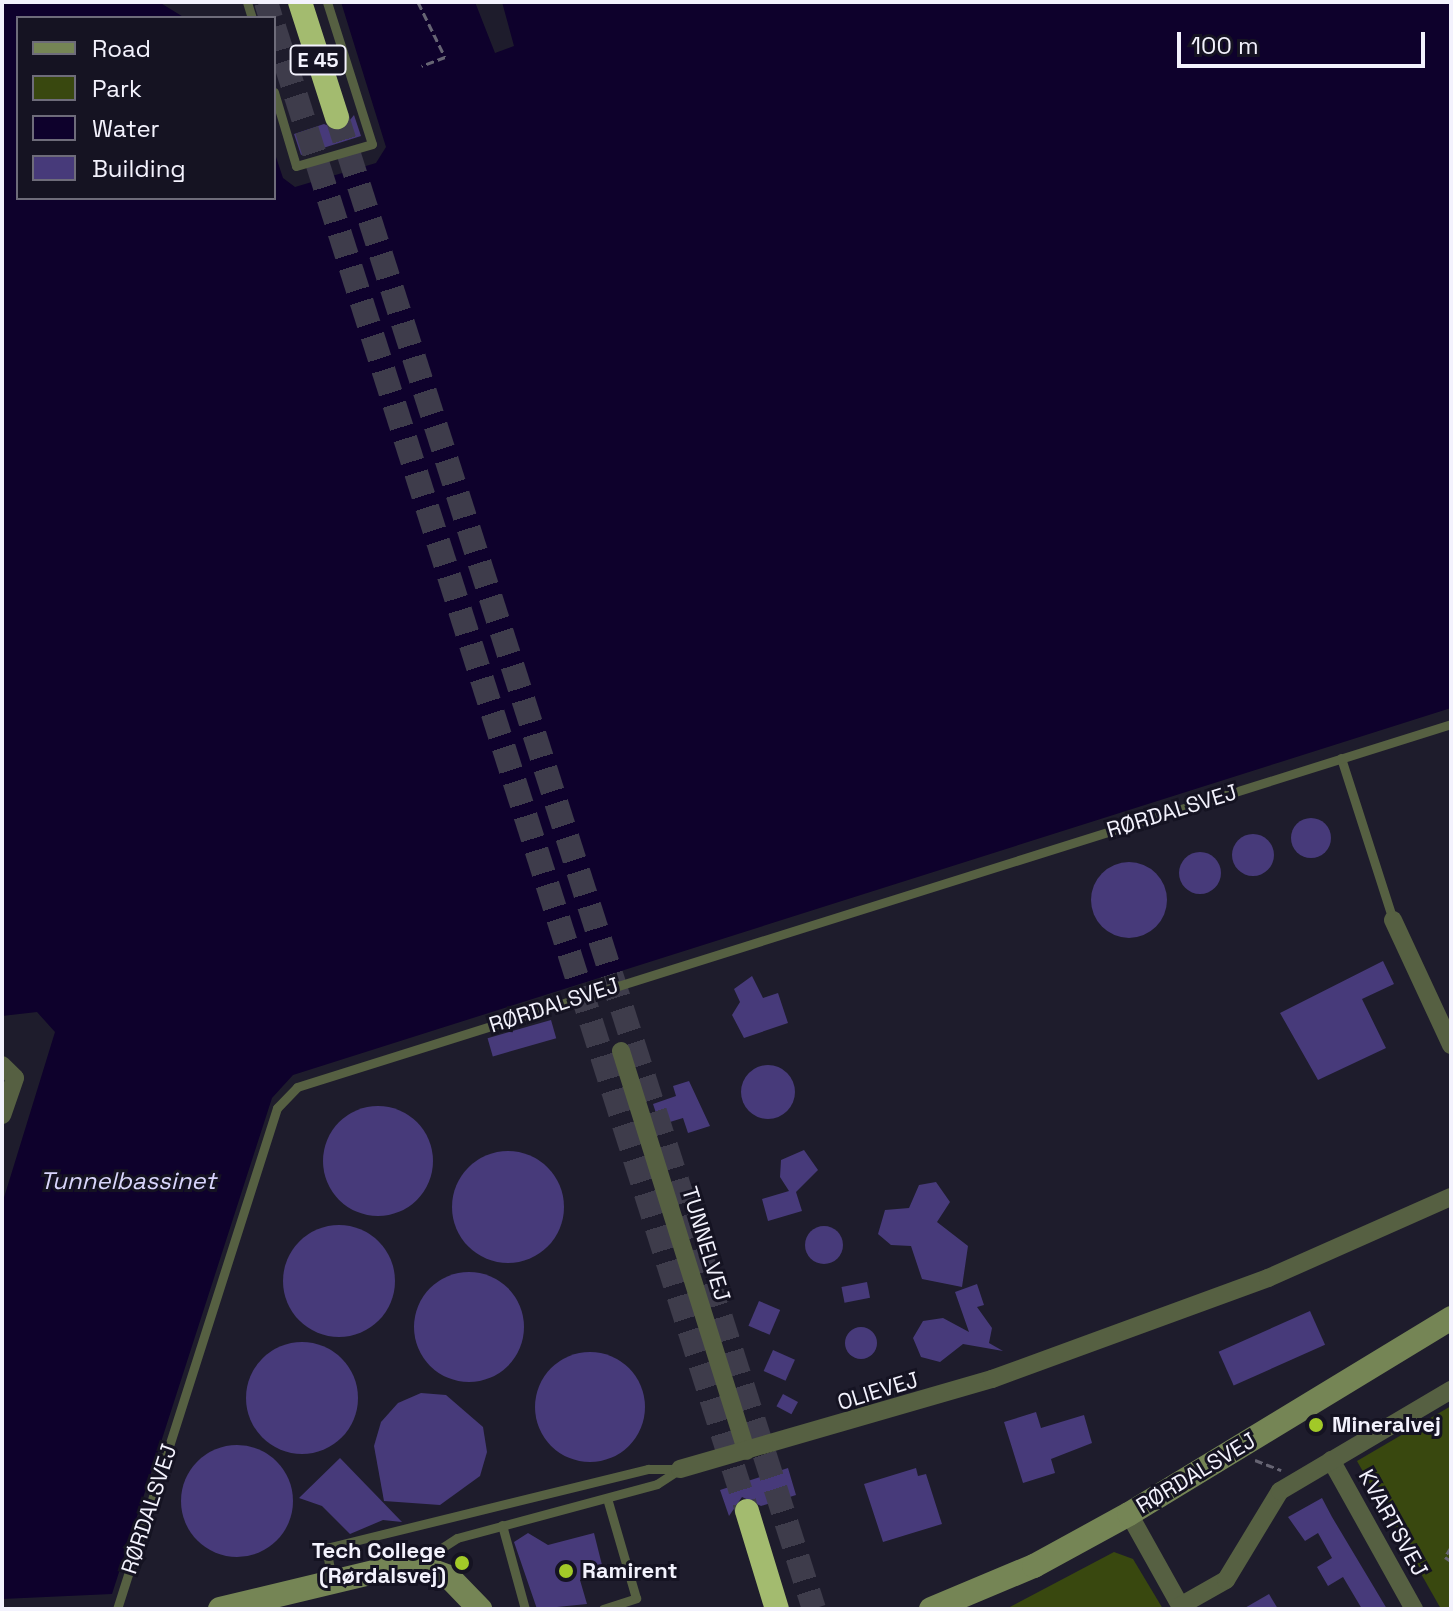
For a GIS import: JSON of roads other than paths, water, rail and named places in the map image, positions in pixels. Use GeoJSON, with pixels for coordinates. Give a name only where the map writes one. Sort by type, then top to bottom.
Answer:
{"type":"FeatureCollection","features":[{"type":"Feature","properties":{"kind":"highway","name":"E 45"},"geometry":{"type":"LineString","coordinates":[[300,2],[337,117]]}},
{"type":"Feature","properties":{"kind":"highway"},"geometry":{"type":"LineString","coordinates":[[747,1511],[777,1609]]}},
{"type":"Feature","properties":{"kind":"street"},"geometry":{"type":"LineString","coordinates":[[1393,920],[1449,1037]]}},
{"type":"Feature","properties":{"kind":"street","name":"TUNNELVEJ"},"geometry":{"type":"LineString","coordinates":[[621,1051],[746,1451]]}},
{"type":"Feature","properties":{"kind":"street"},"geometry":{"type":"LineString","coordinates":[[2,1065],[15,1078],[2,1115]]}},
{"type":"Feature","properties":{"kind":"street","name":"OLIEVEJ"},"geometry":{"type":"LineString","coordinates":[[680,1469],[857,1423],[1134,1328],[1451,1197]]}},
{"type":"Feature","properties":{"kind":"street","name":"RØRDALSVEJ"},"geometry":{"type":"LineString","coordinates":[[931,1609],[1034,1566],[1129,1514],[1451,1318]]}},
{"type":"Feature","properties":{"kind":"street"},"geometry":{"type":"LineString","coordinates":[[1129,1514],[1181,1608],[1226,1580],[1280,1491],[1451,1390]]}},
{"type":"Feature","properties":{"kind":"street","name":"KVARTSVEJ"},"geometry":{"type":"LineString","coordinates":[[1331,1460],[1414,1609]]}},
{"type":"Feature","properties":{"kind":"street"},"geometry":{"type":"LineString","coordinates":[[220,1609],[257,1604],[390,1564],[433,1569],[480,1609]]}},
{"type":"Feature","properties":{"kind":"lane"},"geometry":{"type":"LineString","coordinates":[[276,99],[296,166],[372,144],[327,2]]}},
{"type":"Feature","properties":{"kind":"lane","name":"RØRDALSVEJ"},"geometry":{"type":"LineString","coordinates":[[117,1609],[277,1108],[297,1087],[1451,724]]}},
{"type":"Feature","properties":{"kind":"lane"},"geometry":{"type":"LineString","coordinates":[[1341,758],[1393,920]]}},
{"type":"Feature","properties":{"kind":"lane","name":"OLIEVEJ"},"geometry":{"type":"LineString","coordinates":[[332,1579],[326,1548],[648,1469],[680,1469]]}},
{"type":"Feature","properties":{"kind":"lane"},"geometry":{"type":"LineString","coordinates":[[433,1569],[440,1549],[457,1538],[657,1484],[680,1469]]}},
{"type":"Feature","properties":{"kind":"lane"},"geometry":{"type":"LineString","coordinates":[[603,1609],[636,1598],[607,1498]]}},
{"type":"Feature","properties":{"kind":"lane"},"geometry":{"type":"LineString","coordinates":[[502,1525],[525,1609]]}},
{"type":"Feature","properties":{"kind":"water","name":"Tunnelbassinet"},"geometry":{"type":"Polygon","coordinates":[[[2,2],[159,2],[182,16],[16,16],[16,200],[276,200],[276,157],[283,178],[295,187],[376,163],[386,147],[341,2],[475,2],[495,53],[514,46],[502,2],[1451,2],[1451,708],[293,1075],[272,1098],[112,1594],[2,1599],[2,1204],[55,1032],[37,1012],[2,1016],[2,2]]]}},
{"type":"Feature","properties":{"kind":"tunnel"},"geometry":{"type":"LineString","coordinates":[[266,2],[270,16]]}},
{"type":"Feature","properties":{"kind":"tunnel"},"geometry":{"type":"LineString","coordinates":[[276,33],[747,1511]]}},
{"type":"Feature","properties":{"kind":"tunnel"},"geometry":{"type":"LineString","coordinates":[[337,117],[814,1609]]}},
{"type":"Feature","properties":{"kind":"place","name":"Mineralvej"},"geometry":{"type":"Point","coordinates":[1316,1425]}},
{"type":"Feature","properties":{"kind":"place","name":"Tech College (Rørdalsvej)"},"geometry":{"type":"Point","coordinates":[462,1563]}},
{"type":"Feature","properties":{"kind":"place","name":"Ramirent"},"geometry":{"type":"Point","coordinates":[566,1571]}}]}
